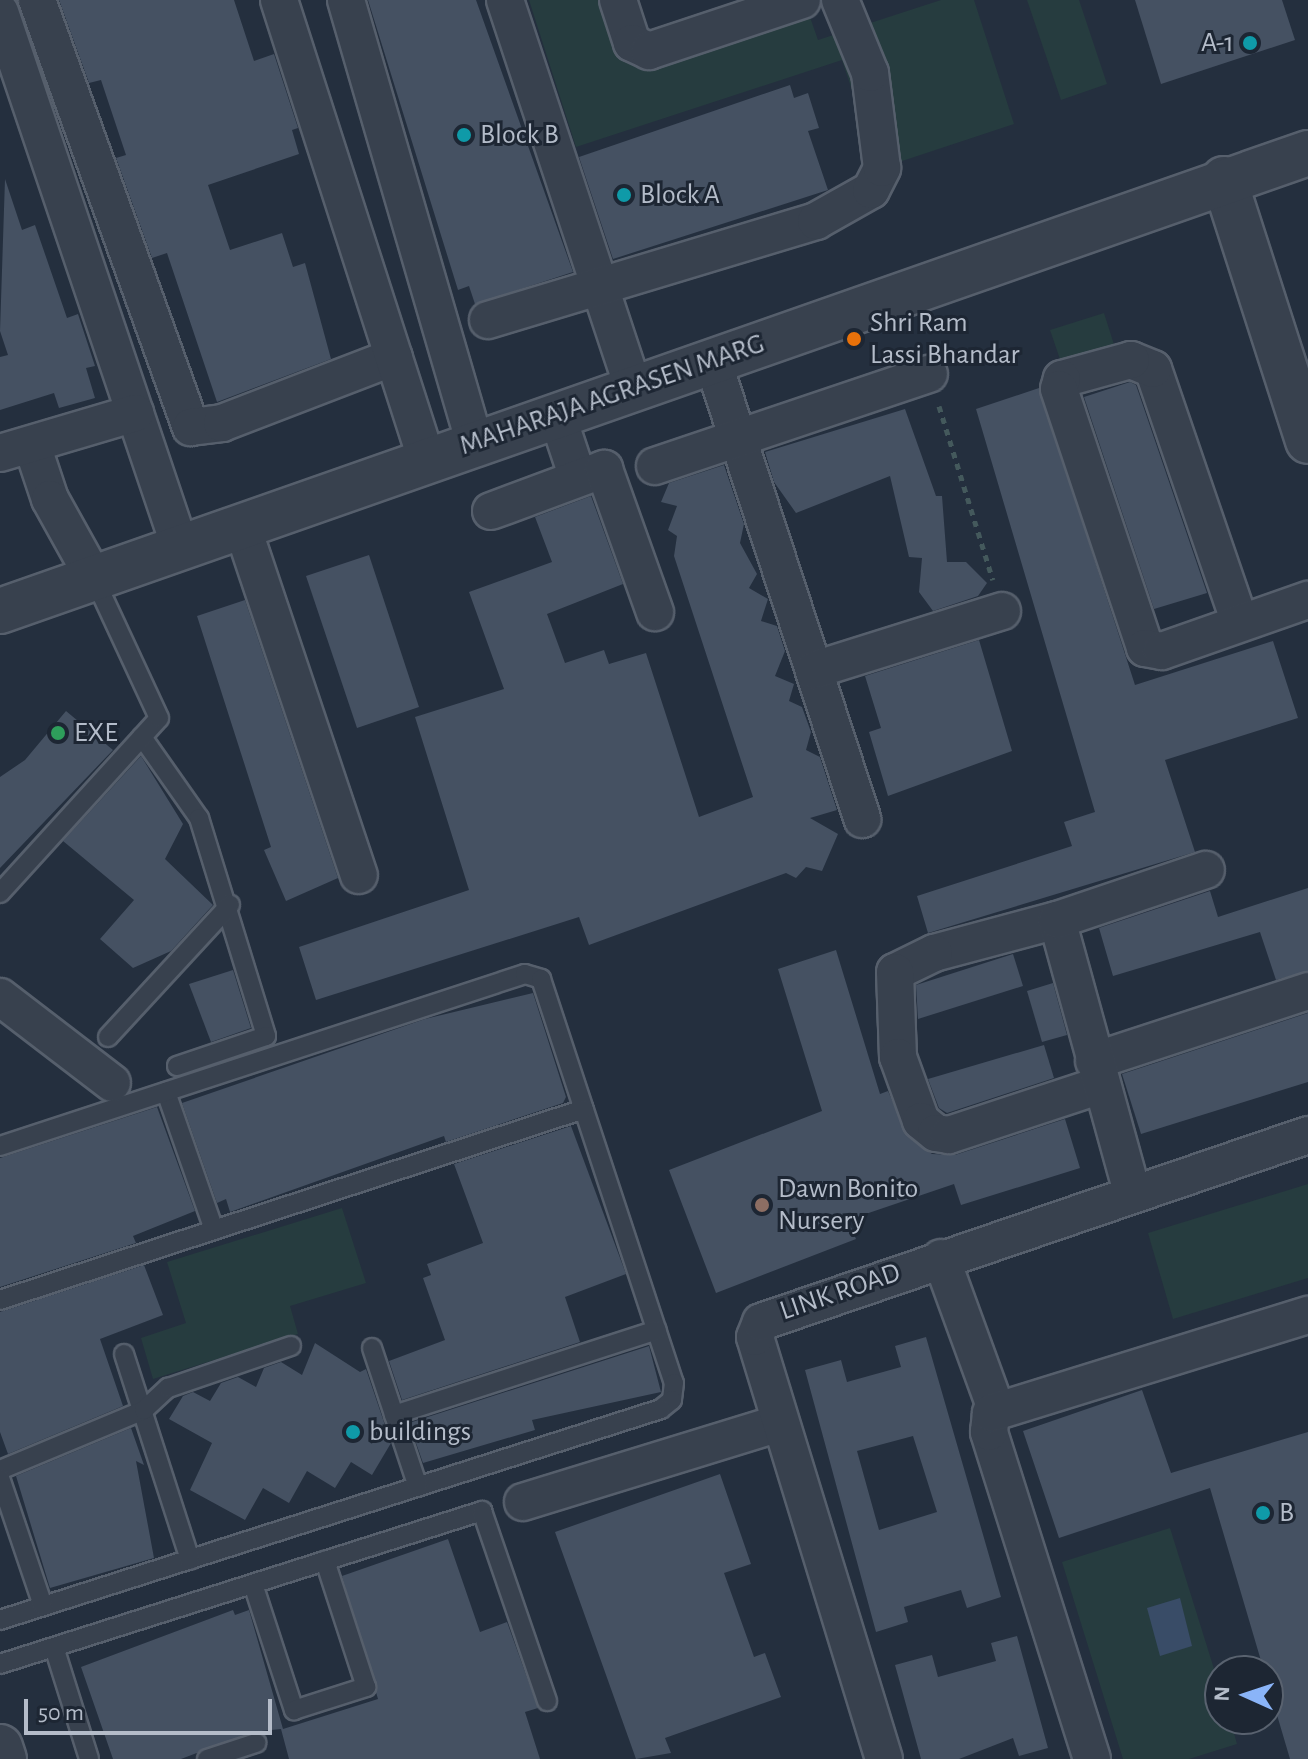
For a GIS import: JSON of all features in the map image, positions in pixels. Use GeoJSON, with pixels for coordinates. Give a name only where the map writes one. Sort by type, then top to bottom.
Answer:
{"type":"FeatureCollection","features":[{"type":"Feature","properties":{"kind":"street"},"geometry":{"type":"LineString","coordinates":[[37,0],[191,427],[222,423],[394,357]]}},
{"type":"Feature","properties":{"kind":"street"},"geometry":{"type":"LineString","coordinates":[[279,0],[427,460]]}},
{"type":"Feature","properties":{"kind":"street"},"geometry":{"type":"LineString","coordinates":[[346,0],[475,443]]}},
{"type":"Feature","properties":{"kind":"street"},"geometry":{"type":"LineString","coordinates":[[505,0],[633,387]]}},
{"type":"Feature","properties":{"kind":"street"},"geometry":{"type":"LineString","coordinates":[[618,0],[632,43],[649,51],[802,0]]}},
{"type":"Feature","properties":{"kind":"street"},"geometry":{"type":"LineString","coordinates":[[488,320],[816,221],[871,190],[882,168],[870,73],[840,0]]}},
{"type":"Feature","properties":{"kind":"street"},"geometry":{"type":"LineString","coordinates":[[0,12],[180,547]]}},
{"type":"Feature","properties":{"kind":"street","name":"MAHARAJA AGRASEN MARG"},"geometry":{"type":"LineString","coordinates":[[0,611],[1224,179],[1308,153]]}},
{"type":"Feature","properties":{"kind":"street"},"geometry":{"type":"LineString","coordinates":[[1224,179],[1308,441]]}},
{"type":"Feature","properties":{"kind":"street"},"geometry":{"type":"LineString","coordinates":[[712,359],[862,819]]}},
{"type":"Feature","properties":{"kind":"street"},"geometry":{"type":"LineString","coordinates":[[1239,620],[1153,369],[1131,360],[1067,375],[1059,389],[1137,639],[1162,651],[1239,620],[1308,600]]}},
{"type":"Feature","properties":{"kind":"street"},"geometry":{"type":"LineString","coordinates":[[655,466],[929,374]]}},
{"type":"Feature","properties":{"kind":"street"},"geometry":{"type":"LineString","coordinates":[[94,578],[50,499],[16,449],[135,413]]}},
{"type":"Feature","properties":{"kind":"street"},"geometry":{"type":"LineString","coordinates":[[557,415],[578,478]]}},
{"type":"Feature","properties":{"kind":"street"},"geometry":{"type":"LineString","coordinates":[[491,511],[604,469],[655,612]]}},
{"type":"Feature","properties":{"kind":"street"},"geometry":{"type":"LineString","coordinates":[[242,526],[359,875]]}},
{"type":"Feature","properties":{"kind":"street"},"geometry":{"type":"LineString","coordinates":[[814,670],[1002,611]]}},
{"type":"Feature","properties":{"kind":"street"},"geometry":{"type":"LineString","coordinates":[[1206,870],[1057,920],[934,953],[895,972],[898,1057],[921,1121],[936,1133],[949,1135],[1308,991]]}},
{"type":"Feature","properties":{"kind":"street"},"geometry":{"type":"LineString","coordinates":[[1057,920],[1132,1192]]}},
{"type":"Feature","properties":{"kind":"street"},"geometry":{"type":"LineString","coordinates":[[0,997],[112,1083]]}},
{"type":"Feature","properties":{"kind":"street","name":"LINK ROAD"},"geometry":{"type":"LineString","coordinates":[[884,1759],[755,1337],[761,1322],[1132,1192],[1308,1135]]}},
{"type":"Feature","properties":{"kind":"street"},"geometry":{"type":"LineString","coordinates":[[941,1258],[996,1409],[989,1432],[1092,1759]]}},
{"type":"Feature","properties":{"kind":"street"},"geometry":{"type":"LineString","coordinates":[[996,1409],[1308,1315]]}},
{"type":"Feature","properties":{"kind":"street"},"geometry":{"type":"LineString","coordinates":[[523,1502],[780,1423]]}},
{"type":"Feature","properties":{"kind":"street"},"geometry":{"type":"LineString","coordinates":[[0,1747],[4,1759]]}},
{"type":"Feature","properties":{"kind":"lane"},"geometry":{"type":"LineString","coordinates":[[0,893],[159,718],[94,578]]}},
{"type":"Feature","properties":{"kind":"lane"},"geometry":{"type":"LineString","coordinates":[[142,737],[199,818],[230,905],[266,1036],[177,1066]]}},
{"type":"Feature","properties":{"kind":"lane"},"geometry":{"type":"LineString","coordinates":[[108,1037],[230,905]]}},
{"type":"Feature","properties":{"kind":"lane"},"geometry":{"type":"LineString","coordinates":[[0,1146],[525,974],[541,979],[549,992],[674,1383],[672,1400],[661,1409],[0,1620]]}},
{"type":"Feature","properties":{"kind":"lane"},"geometry":{"type":"LineString","coordinates":[[166,1092],[214,1230]]}},
{"type":"Feature","properties":{"kind":"lane"},"geometry":{"type":"LineString","coordinates":[[0,1300],[584,1109]]}},
{"type":"Feature","properties":{"kind":"lane"},"geometry":{"type":"LineString","coordinates":[[394,1415],[657,1330]]}},
{"type":"Feature","properties":{"kind":"lane"},"geometry":{"type":"LineString","coordinates":[[0,1470],[144,1410],[168,1388],[291,1346]]}},
{"type":"Feature","properties":{"kind":"lane"},"geometry":{"type":"LineString","coordinates":[[372,1348],[418,1487]]}},
{"type":"Feature","properties":{"kind":"lane"},"geometry":{"type":"LineString","coordinates":[[124,1354],[190,1560]]}},
{"type":"Feature","properties":{"kind":"lane"},"geometry":{"type":"LineString","coordinates":[[0,1478],[43,1606]]}},
{"type":"Feature","properties":{"kind":"lane"},"geometry":{"type":"LineString","coordinates":[[0,1664],[482,1511],[547,1701]]}},
{"type":"Feature","properties":{"kind":"lane"},"geometry":{"type":"LineString","coordinates":[[253,1584],[294,1710],[366,1687],[325,1561]]}},
{"type":"Feature","properties":{"kind":"lane"},"geometry":{"type":"LineString","coordinates":[[54,1647],[89,1759]]}},
{"type":"Feature","properties":{"kind":"lane"},"geometry":{"type":"LineString","coordinates":[[207,1759],[256,1743]]}},
{"type":"Feature","properties":{"kind":"path"},"geometry":{"type":"LineString","coordinates":[[929,374],[1002,611]]}},
{"type":"Feature","properties":{"kind":"green space"},"geometry":{"type":"Polygon","coordinates":[[[529,0],[611,0],[629,54],[804,0],[818,40],[941,0],[974,0],[1014,124],[878,169],[842,60],[576,147],[529,0]]]}},
{"type":"Feature","properties":{"kind":"green space"},"geometry":{"type":"Polygon","coordinates":[[[1027,0],[1079,0],[1107,84],[1061,100],[1027,0]]]}},
{"type":"Feature","properties":{"kind":"green space"},"geometry":{"type":"Polygon","coordinates":[[[1104,313],[1117,354],[1065,374],[1050,330],[1104,313]]]}},
{"type":"Feature","properties":{"kind":"green space"},"geometry":{"type":"Polygon","coordinates":[[[1308,1184],[1308,1278],[1173,1319],[1148,1233],[1308,1184]]]}},
{"type":"Feature","properties":{"kind":"green space"},"geometry":{"type":"Polygon","coordinates":[[[342,1208],[366,1283],[290,1306],[298,1334],[153,1379],[141,1338],[186,1323],[167,1262],[342,1208]]]}},
{"type":"Feature","properties":{"kind":"green space"},"geometry":{"type":"Polygon","coordinates":[[[1170,1528],[1210,1655],[1204,1655],[1204,1735],[1234,1735],[1237,1744],[1189,1759],[1123,1759],[1062,1562],[1170,1528]]]}},
{"type":"Feature","properties":{"kind":"water"},"geometry":{"type":"Polygon","coordinates":[[[1180,1598],[1192,1646],[1160,1656],[1147,1608],[1180,1598]]]}},
{"type":"Feature","properties":{"kind":"building"},"geometry":{"type":"Polygon","coordinates":[[[59,0],[234,0],[254,61],[274,54],[298,128],[292,130],[299,154],[208,185],[230,250],[282,233],[293,267],[305,263],[331,359],[217,402],[167,253],[152,258],[116,158],[126,155],[101,80],[89,83],[59,0]]]}},
{"type":"Feature","properties":{"kind":"building","name":"Block B"},"geometry":{"type":"Polygon","coordinates":[[[368,0],[476,0],[573,272],[475,304],[469,286],[458,290],[368,0]]]}},
{"type":"Feature","properties":{"kind":"building","name":"A-1"},"geometry":{"type":"Polygon","coordinates":[[[1135,0],[1282,0],[1295,40],[1161,84],[1135,0]]]}},
{"type":"Feature","properties":{"kind":"building"},"geometry":{"type":"Polygon","coordinates":[[[790,85],[794,98],[808,93],[819,128],[808,131],[828,190],[613,259],[579,157],[790,85]]]}},
{"type":"Feature","properties":{"kind":"building"},"geometry":{"type":"Polygon","coordinates":[[[5,179],[22,230],[35,225],[67,318],[78,314],[95,366],[86,368],[95,398],[59,408],[54,393],[0,410],[0,357],[8,355],[0,331],[5,179]]]}},
{"type":"Feature","properties":{"kind":"building"},"geometry":{"type":"Polygon","coordinates":[[[1130,382],[1136,385],[1207,593],[1154,609],[1084,397],[1130,382]]]}},
{"type":"Feature","properties":{"kind":"building"},"geometry":{"type":"Polygon","coordinates":[[[1039,388],[1135,685],[1273,641],[1298,718],[1165,760],[1195,852],[928,933],[917,896],[1072,846],[1064,822],[1095,812],[976,409],[1039,388]]]}},
{"type":"Feature","properties":{"kind":"building"},"geometry":{"type":"Polygon","coordinates":[[[905,409],[936,496],[942,496],[947,562],[966,562],[987,583],[978,596],[933,611],[919,592],[922,558],[909,557],[890,476],[796,513],[774,482],[765,452],[905,409]]]}},
{"type":"Feature","properties":{"kind":"building"},"geometry":{"type":"Polygon","coordinates":[[[724,465],[744,524],[740,543],[757,574],[749,588],[768,599],[761,621],[777,626],[785,651],[775,676],[794,684],[789,701],[802,707],[811,732],[806,750],[820,757],[837,810],[810,818],[838,834],[822,871],[806,867],[796,878],[786,873],[589,945],[579,917],[316,1000],[299,947],[469,890],[415,717],[504,689],[469,592],[552,562],[535,517],[591,496],[623,584],[547,614],[565,663],[604,650],[609,664],[646,653],[699,817],[753,797],[674,556],[677,536],[668,530],[677,506],[661,502],[669,483],[724,465]]]}},
{"type":"Feature","properties":{"kind":"building"},"geometry":{"type":"Polygon","coordinates":[[[369,555],[419,707],[357,728],[306,576],[369,555]]]}},
{"type":"Feature","properties":{"kind":"building"},"geometry":{"type":"Polygon","coordinates":[[[245,600],[338,878],[286,901],[264,850],[271,847],[197,616],[245,600]]]}},
{"type":"Feature","properties":{"kind":"building"},"geometry":{"type":"Polygon","coordinates":[[[979,640],[1012,751],[888,796],[869,732],[881,728],[865,676],[979,640]]]}},
{"type":"Feature","properties":{"kind":"building"},"geometry":{"type":"Polygon","coordinates":[[[66,711],[113,750],[0,868],[0,777],[25,760],[66,711]]]}},
{"type":"Feature","properties":{"kind":"building"},"geometry":{"type":"Polygon","coordinates":[[[141,756],[183,824],[165,859],[213,905],[171,951],[133,968],[100,939],[134,900],[63,841],[141,756]]]}},
{"type":"Feature","properties":{"kind":"building"},"geometry":{"type":"Polygon","coordinates":[[[1308,888],[1308,971],[1276,980],[1260,932],[1113,976],[1099,928],[1210,891],[1218,917],[1308,888]]]}},
{"type":"Feature","properties":{"kind":"building"},"geometry":{"type":"Polygon","coordinates":[[[836,950],[880,1094],[888,1091],[908,1137],[932,1154],[955,1155],[1065,1119],[1080,1168],[961,1205],[954,1184],[848,1220],[856,1239],[716,1293],[669,1170],[822,1111],[778,969],[836,950]]]}},
{"type":"Feature","properties":{"kind":"building"},"geometry":{"type":"Polygon","coordinates":[[[1013,954],[1023,986],[918,1019],[916,985],[1013,954]]]}},
{"type":"Feature","properties":{"kind":"building"},"geometry":{"type":"Polygon","coordinates":[[[233,970],[251,1028],[211,1042],[189,984],[233,970]]]}},
{"type":"Feature","properties":{"kind":"building"},"geometry":{"type":"Polygon","coordinates":[[[1053,983],[1067,1035],[1042,1042],[1027,991],[1053,983]]]}},
{"type":"Feature","properties":{"kind":"building"},"geometry":{"type":"Polygon","coordinates":[[[533,993],[566,1097],[563,1103],[446,1142],[444,1136],[230,1212],[226,1199],[217,1203],[182,1103],[425,1019],[533,993]]]}},
{"type":"Feature","properties":{"kind":"building"},"geometry":{"type":"Polygon","coordinates":[[[1308,1013],[1308,1082],[1141,1134],[1122,1074],[1308,1013]]]}},
{"type":"Feature","properties":{"kind":"building"},"geometry":{"type":"Polygon","coordinates":[[[1044,1045],[1054,1078],[947,1113],[939,1108],[928,1079],[1044,1045]]]}},
{"type":"Feature","properties":{"kind":"building"},"geometry":{"type":"Polygon","coordinates":[[[157,1107],[195,1211],[133,1236],[136,1243],[0,1287],[0,1158],[157,1107]]]}},
{"type":"Feature","properties":{"kind":"building"},"geometry":{"type":"Polygon","coordinates":[[[571,1126],[626,1274],[565,1297],[580,1342],[402,1400],[389,1361],[445,1340],[423,1278],[431,1275],[427,1264],[483,1243],[454,1164],[571,1126]]]}},
{"type":"Feature","properties":{"kind":"building"},"geometry":{"type":"Polygon","coordinates":[[[144,1265],[163,1315],[100,1339],[123,1406],[8,1454],[0,1432],[0,1312],[144,1265]]]}},
{"type":"Feature","properties":{"kind":"building"},"geometry":{"type":"Polygon","coordinates":[[[926,1337],[1001,1597],[967,1608],[961,1590],[904,1607],[908,1622],[876,1632],[805,1370],[841,1360],[847,1382],[901,1367],[895,1346],[926,1337]],[[913,1436],[857,1451],[879,1530],[937,1512],[913,1436]]]}},
{"type":"Feature","properties":{"kind":"building","name":"buildings"},"geometry":{"type":"Polygon","coordinates":[[[315,1343],[360,1372],[366,1369],[391,1443],[372,1475],[351,1462],[335,1488],[307,1471],[289,1503],[263,1488],[245,1520],[190,1490],[212,1443],[169,1419],[183,1396],[193,1392],[210,1401],[221,1383],[238,1377],[256,1387],[264,1368],[281,1362],[302,1375],[315,1343]]]}},
{"type":"Feature","properties":{"kind":"building"},"geometry":{"type":"Polygon","coordinates":[[[649,1346],[661,1392],[532,1420],[535,1430],[423,1463],[409,1423],[649,1346]]]}},
{"type":"Feature","properties":{"kind":"building"},"geometry":{"type":"Polygon","coordinates":[[[1142,1390],[1171,1473],[1308,1432],[1308,1759],[1290,1759],[1283,1735],[1284,1655],[1259,1655],[1210,1488],[1059,1538],[1023,1431],[1142,1390]]]}},
{"type":"Feature","properties":{"kind":"building"},"geometry":{"type":"Polygon","coordinates":[[[131,1428],[144,1465],[136,1461],[154,1558],[50,1588],[16,1476],[131,1428]]]}},
{"type":"Feature","properties":{"kind":"building"},"geometry":{"type":"Polygon","coordinates":[[[720,1474],[751,1564],[724,1573],[754,1657],[765,1653],[781,1697],[665,1738],[671,1753],[636,1759],[555,1532],[720,1474]]]}},
{"type":"Feature","properties":{"kind":"building"},"geometry":{"type":"Polygon","coordinates":[[[448,1539],[480,1632],[507,1622],[538,1708],[525,1712],[540,1759],[289,1759],[281,1729],[252,1732],[181,1759],[113,1759],[81,1667],[233,1610],[235,1615],[249,1610],[283,1729],[378,1699],[342,1576],[448,1539]]]}},
{"type":"Feature","properties":{"kind":"building"},"geometry":{"type":"Polygon","coordinates":[[[1017,1636],[1048,1748],[1019,1756],[1013,1738],[959,1759],[921,1759],[895,1665],[932,1655],[938,1677],[996,1661],[991,1643],[1017,1636]]]}},
{"type":"Feature","properties":{"kind":"place","name":"A-1"},"geometry":{"type":"Point","coordinates":[1250,43]}},
{"type":"Feature","properties":{"kind":"place","name":"Block B"},"geometry":{"type":"Point","coordinates":[464,135]}},
{"type":"Feature","properties":{"kind":"place","name":"Block A"},"geometry":{"type":"Point","coordinates":[624,195]}},
{"type":"Feature","properties":{"kind":"place","name":"Shri Ram Lassi Bhandar"},"geometry":{"type":"Point","coordinates":[854,339]}},
{"type":"Feature","properties":{"kind":"place","name":"EXE"},"geometry":{"type":"Point","coordinates":[58,733]}},
{"type":"Feature","properties":{"kind":"place","name":"Dawn Bonito Nursery"},"geometry":{"type":"Point","coordinates":[762,1205]}},
{"type":"Feature","properties":{"kind":"place","name":"buildings"},"geometry":{"type":"Point","coordinates":[353,1432]}},
{"type":"Feature","properties":{"kind":"place","name":"B"},"geometry":{"type":"Point","coordinates":[1263,1513]}}]}
